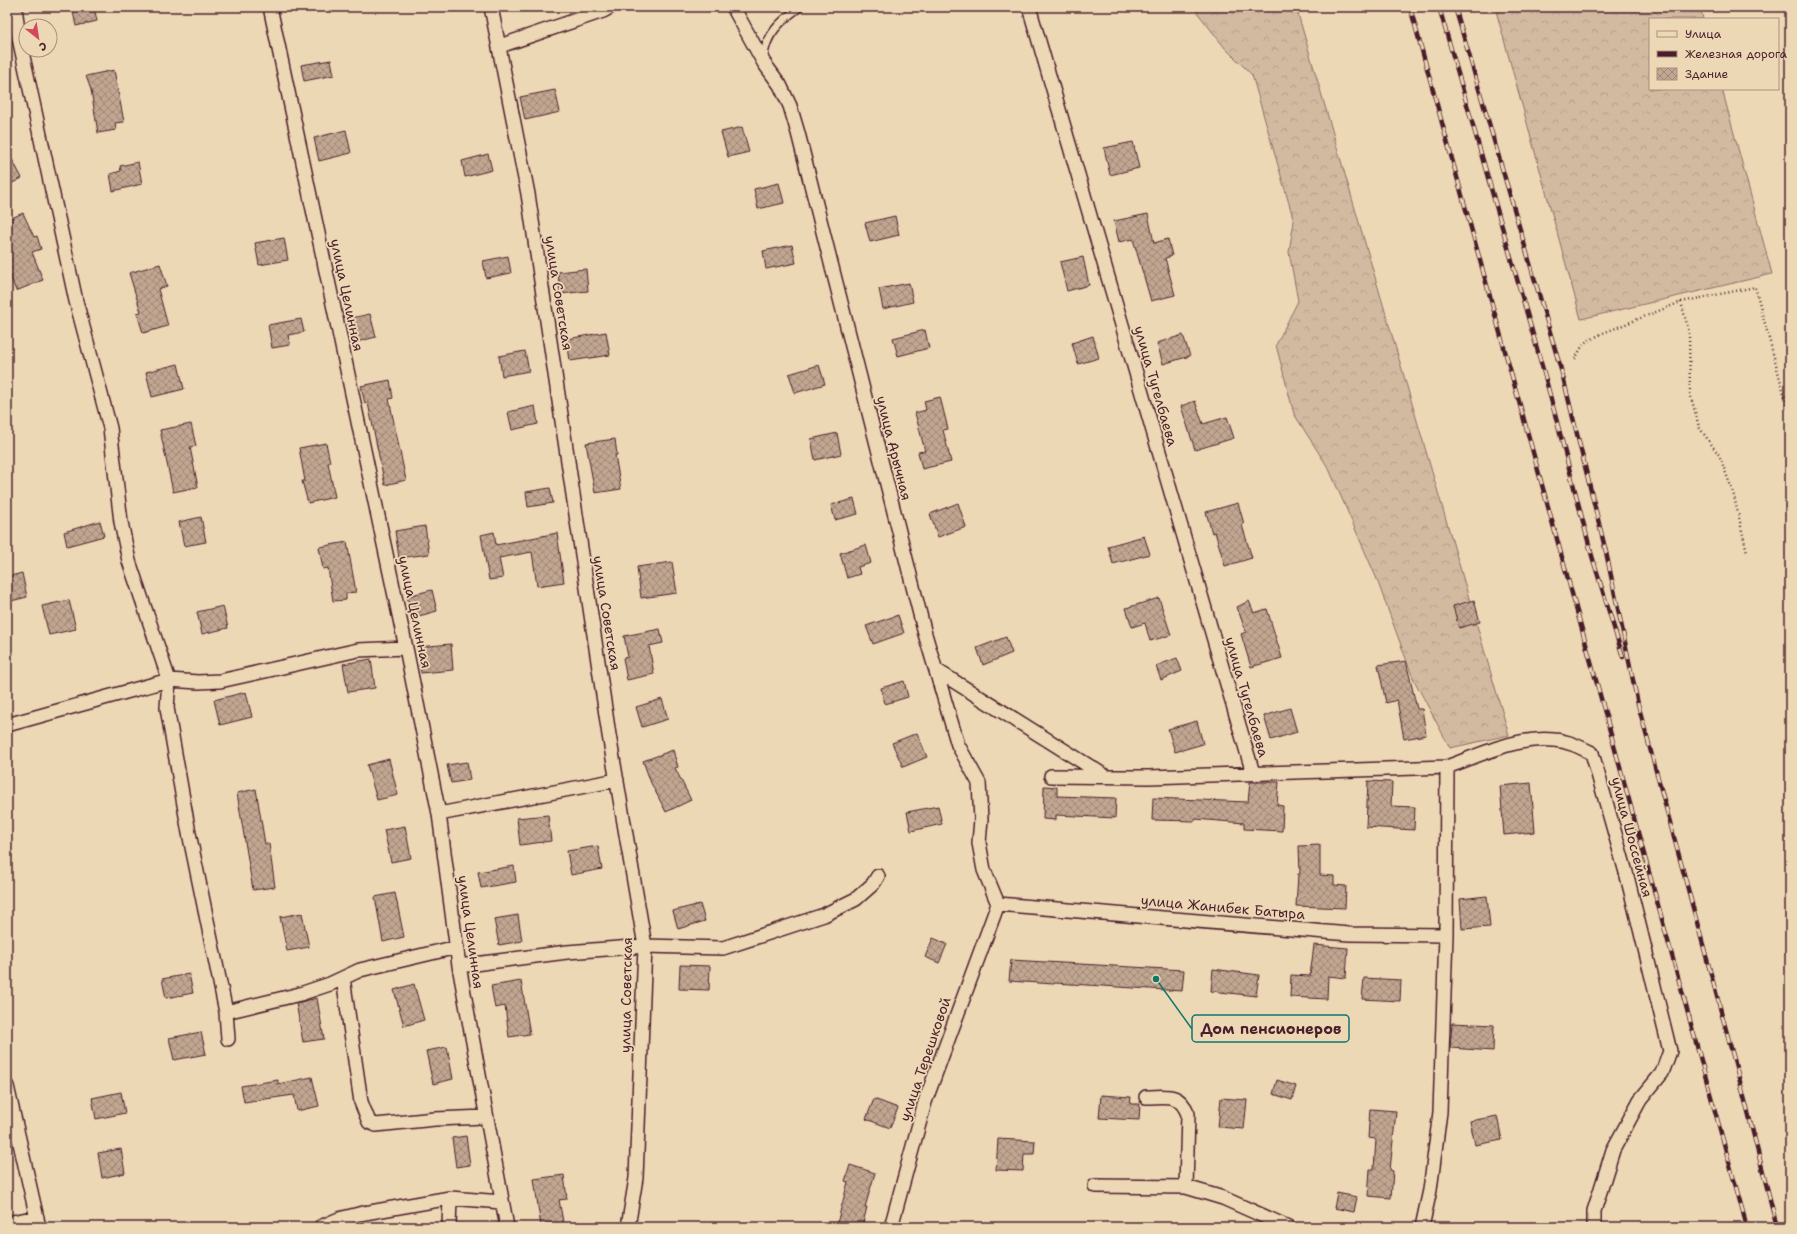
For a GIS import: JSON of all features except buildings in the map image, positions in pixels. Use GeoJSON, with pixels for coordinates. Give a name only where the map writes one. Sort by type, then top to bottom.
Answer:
{"type":"FeatureCollection","features":[{"type":"Feature","properties":{"kind":"street"},"geometry":{"type":"LineString","coordinates":[[15,7],[19,38],[76,301],[110,428],[121,522],[129,561],[169,680],[166,708],[189,833],[226,1012],[228,1039]]}},
{"type":"Feature","properties":{"kind":"street","name":"улица Целинная"},"geometry":{"type":"LineString","coordinates":[[270,7],[406,648],[439,814],[459,966],[507,1227]]}},
{"type":"Feature","properties":{"kind":"street","name":"улица Советская"},"geometry":{"type":"LineString","coordinates":[[491,7],[500,46],[528,194],[617,780],[645,946],[636,1178],[628,1227]]}},
{"type":"Feature","properties":{"kind":"street"},"geometry":{"type":"LineString","coordinates":[[500,46],[556,29],[610,7]]}},
{"type":"Feature","properties":{"kind":"street","name":"улица Арычная"},"geometry":{"type":"LineString","coordinates":[[733,7],[764,64],[780,85],[787,99],[798,133],[882,466],[936,670],[958,745],[979,783],[982,819],[979,842],[984,870],[998,904]]}},
{"type":"Feature","properties":{"kind":"street","name":"улица Тугелбаева"},"geometry":{"type":"LineString","coordinates":[[1029,7],[1253,773]]}},
{"type":"Feature","properties":{"kind":"street"},"geometry":{"type":"LineString","coordinates":[[7,725],[169,680],[198,682],[220,681],[358,650],[406,648]]}},
{"type":"Feature","properties":{"kind":"street"},"geometry":{"type":"LineString","coordinates":[[936,670],[1106,777]]}},
{"type":"Feature","properties":{"kind":"street","name":"улица Шоссейная"},"geometry":{"type":"LineString","coordinates":[[1447,767],[1506,746],[1530,741],[1554,740],[1577,745],[1592,753],[1627,876],[1670,1051],[1662,1073],[1640,1100],[1613,1150],[1594,1211],[1594,1227]]}},
{"type":"Feature","properties":{"kind":"street"},"geometry":{"type":"LineString","coordinates":[[1051,776],[1149,777],[1447,767],[1446,935],[1440,1112],[1430,1190],[1422,1227]]}},
{"type":"Feature","properties":{"kind":"street"},"geometry":{"type":"LineString","coordinates":[[439,814],[617,780]]}},
{"type":"Feature","properties":{"kind":"street"},"geometry":{"type":"LineString","coordinates":[[459,966],[567,952],[645,946],[723,948],[824,915],[856,899],[873,884],[878,876]]}},
{"type":"Feature","properties":{"kind":"street","name":"улица Жанибек Батыра"},"geometry":{"type":"LineString","coordinates":[[998,904],[1349,934],[1446,935]]}},
{"type":"Feature","properties":{"kind":"street","name":"улица Терешковой"},"geometry":{"type":"LineString","coordinates":[[891,1227],[925,1102],[998,904]]}},
{"type":"Feature","properties":{"kind":"street"},"geometry":{"type":"LineString","coordinates":[[226,1012],[300,994],[360,970],[457,947]]}},
{"type":"Feature","properties":{"kind":"street"},"geometry":{"type":"LineString","coordinates":[[343,978],[361,1102],[369,1122],[376,1125],[435,1119],[486,1117]]}},
{"type":"Feature","properties":{"kind":"street"},"geometry":{"type":"LineString","coordinates":[[7,1086],[38,1222],[7,1224]]}},
{"type":"Feature","properties":{"kind":"street"},"geometry":{"type":"LineString","coordinates":[[1146,1097],[1169,1097],[1179,1100],[1186,1109],[1188,1114],[1186,1188]]}},
{"type":"Feature","properties":{"kind":"street"},"geometry":{"type":"LineString","coordinates":[[1096,1186],[1186,1188],[1223,1198],[1288,1227]]}},
{"type":"Feature","properties":{"kind":"street"},"geometry":{"type":"LineString","coordinates":[[320,1227],[339,1219],[359,1214],[450,1198],[502,1202]]}},
{"type":"Feature","properties":{"kind":"street"},"geometry":{"type":"LineString","coordinates":[[449,1227],[450,1198]]}},
{"type":"Feature","properties":{"kind":"lane"},"geometry":{"type":"LineString","coordinates":[[764,64],[764,51],[772,31],[784,18],[800,7]]}},
{"type":"Feature","properties":{"kind":"path"},"geometry":{"type":"LineString","coordinates":[[1575,359],[1584,343],[1603,333],[1681,302],[1755,287],[1790,416]]}},
{"type":"Feature","properties":{"kind":"path"},"geometry":{"type":"LineString","coordinates":[[1681,302],[1689,332],[1690,393],[1700,427],[1719,455],[1733,492],[1747,552]]}},
{"type":"Feature","properties":{"kind":"green space"},"geometry":{"type":"Polygon","coordinates":[[[1193,7],[1296,7],[1509,735],[1450,748],[1413,678],[1376,577],[1329,469],[1294,414],[1276,345],[1298,301],[1289,252],[1294,221],[1252,75],[1225,48],[1193,7]]]}},
{"type":"Feature","properties":{"kind":"green space"},"geometry":{"type":"Polygon","coordinates":[[[1495,7],[1700,7],[1703,18],[1649,18],[1649,90],[1722,90],[1772,274],[1581,319],[1495,7]]]}},
{"type":"Feature","properties":{"kind":"railway"},"geometry":{"type":"LineString","coordinates":[[1410,7],[1747,1227]]}},
{"type":"Feature","properties":{"kind":"railway"},"geometry":{"type":"LineString","coordinates":[[1439,7],[1546,380],[1592,556],[1623,657]]}},
{"type":"Feature","properties":{"kind":"railway"},"geometry":{"type":"LineString","coordinates":[[1455,7],[1562,373],[1606,552],[1638,704],[1742,1089],[1777,1227]]}},
{"type":"Feature","properties":{"kind":"place","name":"Дом пенсионеров"},"geometry":{"type":"Point","coordinates":[1156,979]}}]}
